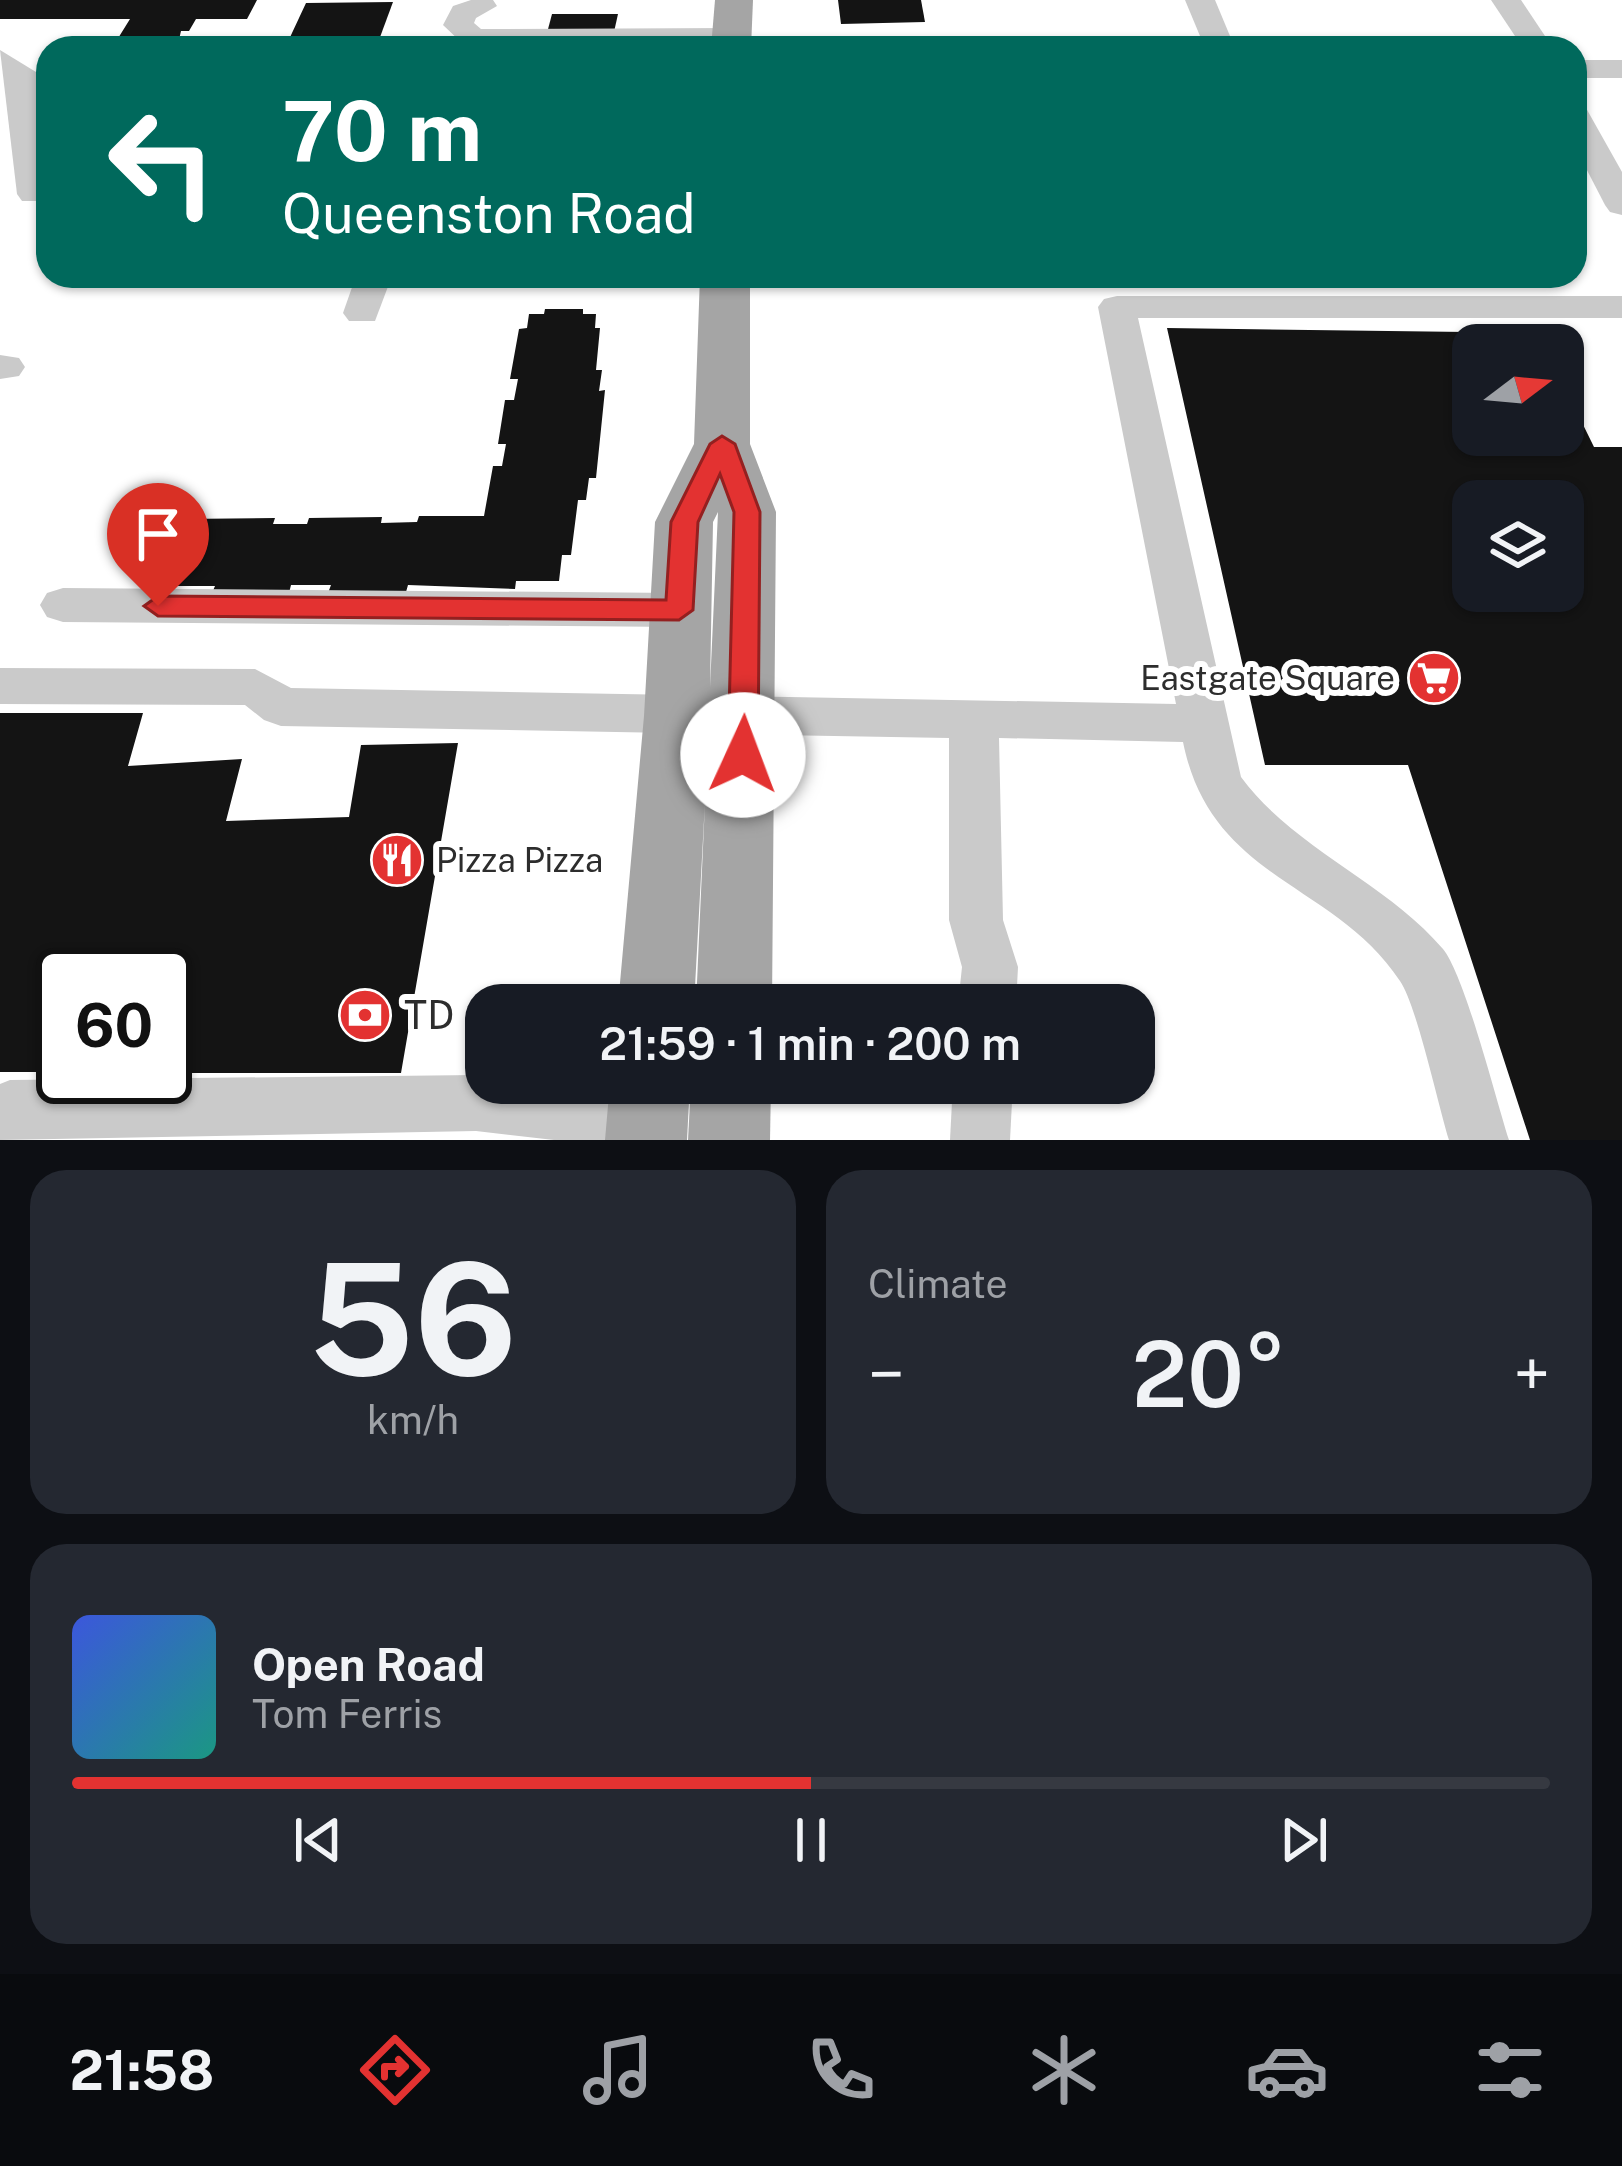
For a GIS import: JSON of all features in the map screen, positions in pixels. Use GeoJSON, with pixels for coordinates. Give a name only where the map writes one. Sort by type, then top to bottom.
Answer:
{"type":"FeatureCollection","features":[{"type":"Feature","properties":{"kind":"main road"},"geometry":{"type":"LineString","coordinates":[[660,984],[747,512],[722,444],[724,288]]}},
{"type":"Feature","properties":{"kind":"main road"},"geometry":{"type":"LineString","coordinates":[[722,444],[684,522],[679,610],[710,717],[732,984]]}},
{"type":"Feature","properties":{"kind":"main road"},"geometry":{"type":"LineString","coordinates":[[729,1140],[730,1104]]}},
{"type":"Feature","properties":{"kind":"street"},"geometry":{"type":"LineString","coordinates":[[1200,0],[1215,36]]}},
{"type":"Feature","properties":{"kind":"street"},"geometry":{"type":"LineString","coordinates":[[1506,0],[1530,36]]}},
{"type":"Feature","properties":{"kind":"street"},"geometry":{"type":"LineString","coordinates":[[472,36],[458,25],[464,12],[482,6]]}},
{"type":"Feature","properties":{"kind":"street"},"geometry":{"type":"LineString","coordinates":[[526,36],[732,28]]}},
{"type":"Feature","properties":{"kind":"street"},"geometry":{"type":"LineString","coordinates":[[0,58],[20,73],[27,195]]}},
{"type":"Feature","properties":{"kind":"street"},"geometry":{"type":"LineString","coordinates":[[1587,69],[1622,69]]}},
{"type":"Feature","properties":{"kind":"street"},"geometry":{"type":"LineString","coordinates":[[1587,149],[1622,205]]}},
{"type":"Feature","properties":{"kind":"street"},"geometry":{"type":"LineString","coordinates":[[362,313],[370,288]]}},
{"type":"Feature","properties":{"kind":"street"},"geometry":{"type":"LineString","coordinates":[[1479,1140],[1426,970],[1379,923],[1244,821],[1217,784],[1117,307],[1622,307]]}},
{"type":"Feature","properties":{"kind":"street"},"geometry":{"type":"LineString","coordinates":[[63,605],[679,610]]}},
{"type":"Feature","properties":{"kind":"street"},"geometry":{"type":"LineString","coordinates":[[0,686],[255,687],[281,707],[1202,723]]}},
{"type":"Feature","properties":{"kind":"street"},"geometry":{"type":"LineString","coordinates":[[974,719],[976,920],[990,968],[989,984]]}},
{"type":"Feature","properties":{"kind":"street"},"geometry":{"type":"LineString","coordinates":[[0,1136],[10,1108],[465,1102]]}},
{"type":"Feature","properties":{"kind":"street"},"geometry":{"type":"LineString","coordinates":[[502,1104],[648,1115]]}},
{"type":"Feature","properties":{"kind":"street"},"geometry":{"type":"LineString","coordinates":[[980,1140],[982,1104]]}},
{"type":"Feature","properties":{"kind":"building"},"geometry":{"type":"Polygon","coordinates":[[[0,0],[257,0],[247,19],[196,19],[180,36],[119,36],[130,19],[0,19],[0,0]]]}},
{"type":"Feature","properties":{"kind":"building"},"geometry":{"type":"Polygon","coordinates":[[[838,0],[921,0],[925,22],[841,24],[838,0]]]}},
{"type":"Feature","properties":{"kind":"building"},"geometry":{"type":"Polygon","coordinates":[[[393,2],[380,36],[291,36],[306,3],[393,2]]]}},
{"type":"Feature","properties":{"kind":"building"},"geometry":{"type":"Polygon","coordinates":[[[552,14],[618,14],[614,32],[547,33],[552,14]]]}},
{"type":"Feature","properties":{"kind":"building"},"geometry":{"type":"Polygon","coordinates":[[[545,309],[583,309],[583,314],[596,314],[595,328],[600,328],[596,370],[602,370],[599,391],[605,390],[596,478],[589,478],[586,500],[578,500],[571,555],[562,555],[559,581],[516,581],[515,589],[408,585],[406,592],[328,593],[331,585],[291,585],[289,593],[212,593],[215,586],[158,586],[160,580],[133,580],[137,568],[127,568],[139,537],[149,537],[154,526],[181,526],[183,519],[275,518],[273,524],[307,524],[309,518],[382,517],[381,523],[417,522],[419,516],[484,516],[493,466],[502,466],[506,444],[498,444],[505,400],[514,400],[518,379],[510,379],[519,329],[527,328],[529,314],[544,314],[545,309]]]}},
{"type":"Feature","properties":{"kind":"building","name":"Eastgate Square"},"geometry":{"type":"Polygon","coordinates":[[[1167,328],[1452,332],[1452,456],[1584,456],[1584,427],[1594,447],[1622,447],[1622,1140],[1530,1140],[1408,765],[1265,765],[1167,328]]]}},
{"type":"Feature","properties":{"kind":"building"},"geometry":{"type":"Polygon","coordinates":[[[0,713],[143,713],[128,766],[242,759],[226,821],[349,817],[361,745],[458,743],[401,1073],[192,1073],[192,948],[36,948],[36,1072],[0,1072],[0,713]]]}},
{"type":"Feature","properties":{"kind":"place","name":"Eastgate Square"},"geometry":{"type":"Point","coordinates":[1434,678]}},
{"type":"Feature","properties":{"kind":"place","name":"Pizza Pizza"},"geometry":{"type":"Point","coordinates":[397,860]}},
{"type":"Feature","properties":{"kind":"place","name":"TD"},"geometry":{"type":"Point","coordinates":[365,1015]}},
{"type":"Feature","properties":{"kind":"route"},"geometry":{"type":"LineString","coordinates":[[158,606],[679,610],[684,522],[722,444],[747,512],[743,755]]}}]}
